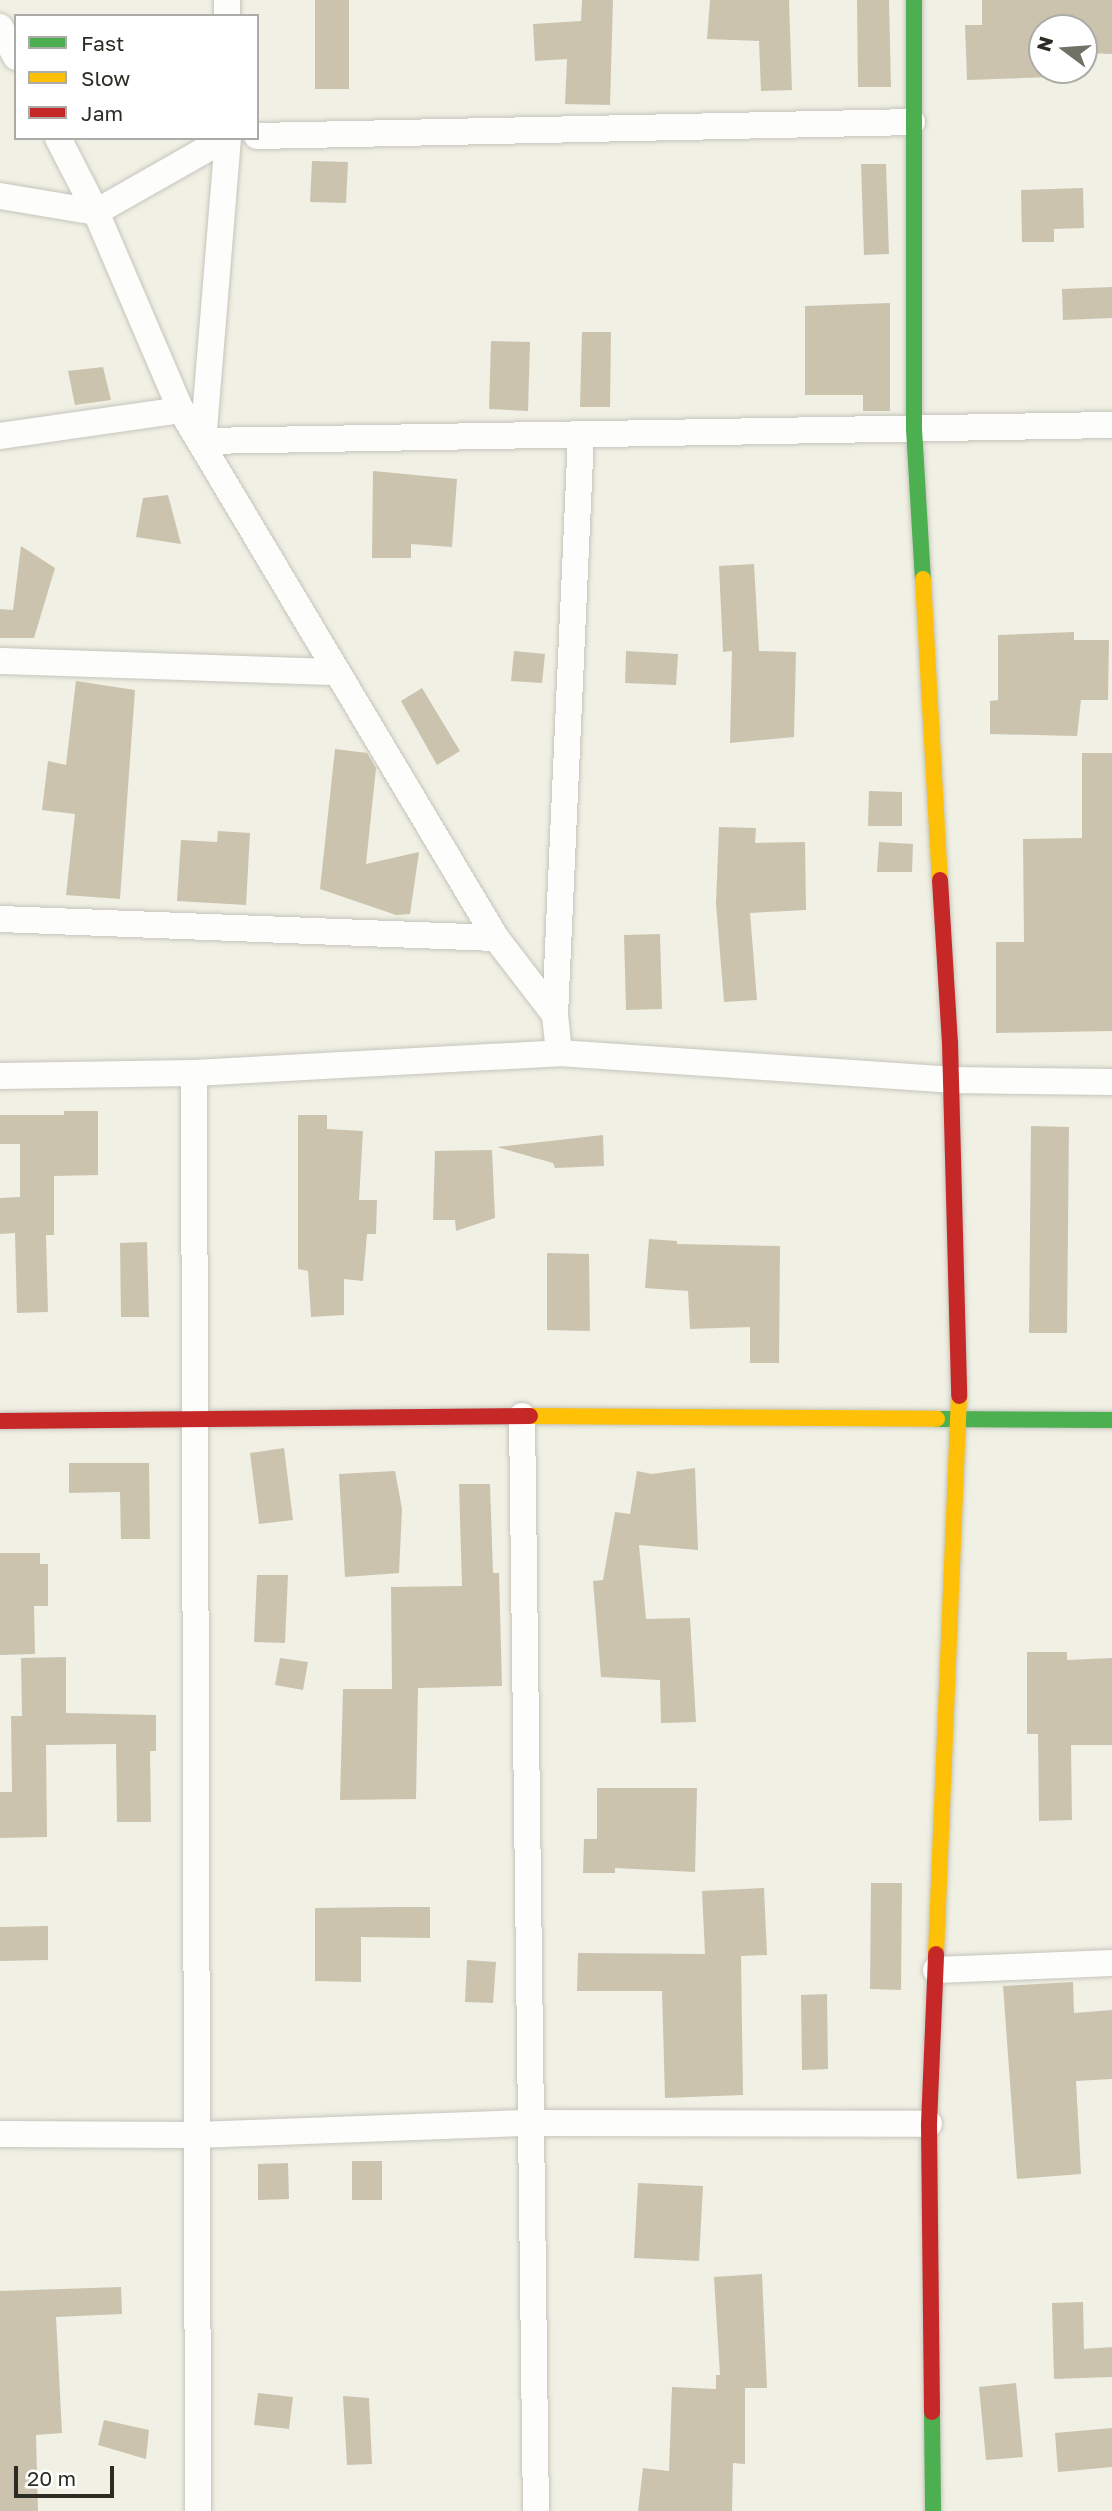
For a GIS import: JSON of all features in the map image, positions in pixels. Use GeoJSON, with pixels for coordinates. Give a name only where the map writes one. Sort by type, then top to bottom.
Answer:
{"type":"FeatureCollection","features":[{"type":"Feature","properties":{"kind":"street"},"geometry":{"type":"LineString","coordinates":[[914,0],[914,429],[950,1080],[960,1417],[929,2124],[933,2511]]}},
{"type":"Feature","properties":{"kind":"street"},"geometry":{"type":"LineString","coordinates":[[0,27],[14,53]]}},
{"type":"Feature","properties":{"kind":"street"},"geometry":{"type":"LineString","coordinates":[[259,136],[912,122]]}},
{"type":"Feature","properties":{"kind":"street"},"geometry":{"type":"LineString","coordinates":[[59,140],[96,212],[181,410],[204,441],[334,672],[496,938],[555,1015]]}},
{"type":"Feature","properties":{"kind":"street"},"geometry":{"type":"LineString","coordinates":[[0,196],[96,212],[223,140]]}},
{"type":"Feature","properties":{"kind":"street"},"geometry":{"type":"LineString","coordinates":[[204,441],[227,140]]}},
{"type":"Feature","properties":{"kind":"street"},"geometry":{"type":"LineString","coordinates":[[0,436],[181,410]]}},
{"type":"Feature","properties":{"kind":"street"},"geometry":{"type":"LineString","coordinates":[[204,441],[1112,425]]}},
{"type":"Feature","properties":{"kind":"street"},"geometry":{"type":"LineString","coordinates":[[559,1054],[555,1015],[581,436]]}},
{"type":"Feature","properties":{"kind":"street"},"geometry":{"type":"LineString","coordinates":[[0,662],[334,672]]}},
{"type":"Feature","properties":{"kind":"street"},"geometry":{"type":"LineString","coordinates":[[0,919],[496,938]]}},
{"type":"Feature","properties":{"kind":"street"},"geometry":{"type":"LineString","coordinates":[[0,1076],[194,1073],[559,1054],[950,1080],[1112,1082]]}},
{"type":"Feature","properties":{"kind":"street"},"geometry":{"type":"LineString","coordinates":[[194,1073],[198,2511]]}},
{"type":"Feature","properties":{"kind":"street"},"geometry":{"type":"LineString","coordinates":[[522,1416],[536,2511]]}},
{"type":"Feature","properties":{"kind":"street"},"geometry":{"type":"LineString","coordinates":[[0,1421],[194,1417],[522,1416],[1112,1420]]}},
{"type":"Feature","properties":{"kind":"street"},"geometry":{"type":"LineString","coordinates":[[936,1970],[1112,1963]]}},
{"type":"Feature","properties":{"kind":"street"},"geometry":{"type":"LineString","coordinates":[[0,2134],[196,2135],[530,2123],[929,2124]]}},
{"type":"Feature","properties":{"kind":"building"},"geometry":{"type":"Polygon","coordinates":[[[315,0],[349,0],[349,89],[315,89],[315,0]]]}},
{"type":"Feature","properties":{"kind":"building"},"geometry":{"type":"Polygon","coordinates":[[[582,0],[613,0],[610,105],[565,104],[567,59],[535,61],[533,24],[581,21],[582,0]]]}},
{"type":"Feature","properties":{"kind":"building"},"geometry":{"type":"Polygon","coordinates":[[[710,0],[789,0],[792,90],[761,91],[759,41],[707,39],[710,0]]]}},
{"type":"Feature","properties":{"kind":"building"},"geometry":{"type":"Polygon","coordinates":[[[857,0],[889,0],[891,87],[858,87],[857,0]]]}},
{"type":"Feature","properties":{"kind":"building"},"geometry":{"type":"Polygon","coordinates":[[[982,0],[1112,0],[1112,54],[1098,54],[1098,14],[1028,14],[1028,78],[967,80],[965,25],[982,25],[982,0]]]}},
{"type":"Feature","properties":{"kind":"building"},"geometry":{"type":"Polygon","coordinates":[[[312,161],[348,162],[346,203],[310,202],[312,161]]]}},
{"type":"Feature","properties":{"kind":"building"},"geometry":{"type":"Polygon","coordinates":[[[861,164],[886,164],[889,254],[864,255],[861,164]]]}},
{"type":"Feature","properties":{"kind":"building"},"geometry":{"type":"Polygon","coordinates":[[[1083,188],[1084,228],[1054,229],[1054,242],[1022,242],[1021,190],[1083,188]]]}},
{"type":"Feature","properties":{"kind":"building"},"geometry":{"type":"Polygon","coordinates":[[[1112,287],[1112,318],[1063,320],[1062,289],[1112,287]]]}},
{"type":"Feature","properties":{"kind":"building"},"geometry":{"type":"Polygon","coordinates":[[[890,303],[890,411],[863,411],[863,395],[805,395],[805,306],[890,303]]]}},
{"type":"Feature","properties":{"kind":"building"},"geometry":{"type":"Polygon","coordinates":[[[582,332],[611,332],[610,407],[580,407],[582,332]]]}},
{"type":"Feature","properties":{"kind":"building"},"geometry":{"type":"Polygon","coordinates":[[[491,341],[530,342],[528,411],[489,409],[491,341]]]}},
{"type":"Feature","properties":{"kind":"building"},"geometry":{"type":"Polygon","coordinates":[[[103,367],[111,400],[75,405],[68,371],[103,367]]]}},
{"type":"Feature","properties":{"kind":"building"},"geometry":{"type":"Polygon","coordinates":[[[373,471],[457,479],[452,547],[411,544],[411,558],[372,558],[373,471]]]}},
{"type":"Feature","properties":{"kind":"building"},"geometry":{"type":"Polygon","coordinates":[[[168,495],[181,544],[136,537],[143,498],[168,495]]]}},
{"type":"Feature","properties":{"kind":"building"},"geometry":{"type":"Polygon","coordinates":[[[21,546],[55,568],[34,638],[0,638],[0,609],[13,610],[21,546]]]}},
{"type":"Feature","properties":{"kind":"building"},"geometry":{"type":"Polygon","coordinates":[[[754,564],[759,651],[796,652],[794,737],[730,743],[732,651],[723,652],[719,566],[754,564]]]}},
{"type":"Feature","properties":{"kind":"building"},"geometry":{"type":"Polygon","coordinates":[[[1074,632],[1074,640],[1109,640],[1108,700],[1081,700],[1077,736],[990,734],[990,701],[998,700],[998,635],[1074,632]]]}},
{"type":"Feature","properties":{"kind":"building"},"geometry":{"type":"Polygon","coordinates":[[[514,651],[545,654],[542,683],[511,681],[514,651]]]}},
{"type":"Feature","properties":{"kind":"building"},"geometry":{"type":"Polygon","coordinates":[[[626,651],[678,654],[676,685],[625,683],[626,651]]]}},
{"type":"Feature","properties":{"kind":"building"},"geometry":{"type":"Polygon","coordinates":[[[76,681],[135,690],[120,899],[66,895],[75,814],[42,810],[48,761],[66,765],[76,681]]]}},
{"type":"Feature","properties":{"kind":"building"},"geometry":{"type":"Polygon","coordinates":[[[422,688],[460,751],[437,765],[401,701],[422,688]]]}},
{"type":"Feature","properties":{"kind":"building"},"geometry":{"type":"Polygon","coordinates":[[[335,749],[367,753],[376,768],[366,864],[419,852],[410,914],[396,915],[320,889],[335,749]]]}},
{"type":"Feature","properties":{"kind":"building"},"geometry":{"type":"Polygon","coordinates":[[[1082,753],[1112,753],[1112,1031],[996,1033],[996,942],[1024,942],[1023,839],[1082,838],[1082,753]]]}},
{"type":"Feature","properties":{"kind":"building"},"geometry":{"type":"Polygon","coordinates":[[[869,791],[902,792],[902,826],[868,826],[869,791]]]}},
{"type":"Feature","properties":{"kind":"building"},"geometry":{"type":"Polygon","coordinates":[[[719,827],[756,828],[755,843],[805,842],[806,910],[750,913],[757,1000],[724,1002],[716,904],[719,827]]]}},
{"type":"Feature","properties":{"kind":"building"},"geometry":{"type":"Polygon","coordinates":[[[218,831],[250,833],[246,905],[177,901],[181,840],[217,842],[218,831]]]}},
{"type":"Feature","properties":{"kind":"building"},"geometry":{"type":"Polygon","coordinates":[[[879,842],[913,844],[912,872],[877,872],[879,842]]]}},
{"type":"Feature","properties":{"kind":"building"},"geometry":{"type":"Polygon","coordinates":[[[660,934],[662,1009],[626,1010],[624,935],[660,934]]]}},
{"type":"Feature","properties":{"kind":"building"},"geometry":{"type":"Polygon","coordinates":[[[64,1111],[98,1111],[98,1175],[54,1176],[54,1235],[46,1235],[48,1312],[17,1313],[15,1233],[0,1234],[0,1198],[20,1197],[20,1144],[0,1144],[0,1115],[64,1115],[64,1111]]]}},
{"type":"Feature","properties":{"kind":"building"},"geometry":{"type":"Polygon","coordinates":[[[298,1115],[327,1115],[327,1129],[363,1131],[359,1200],[377,1200],[376,1234],[367,1234],[363,1281],[344,1279],[344,1315],[311,1317],[308,1271],[298,1269],[298,1115]]]}},
{"type":"Feature","properties":{"kind":"building"},"geometry":{"type":"Polygon","coordinates":[[[1031,1126],[1069,1127],[1067,1333],[1029,1333],[1031,1126]]]}},
{"type":"Feature","properties":{"kind":"building"},"geometry":{"type":"Polygon","coordinates":[[[603,1135],[604,1166],[555,1168],[553,1163],[497,1147],[603,1135]]]}},
{"type":"Feature","properties":{"kind":"building"},"geometry":{"type":"Polygon","coordinates":[[[492,1150],[495,1218],[456,1231],[455,1220],[433,1220],[435,1151],[492,1150]]]}},
{"type":"Feature","properties":{"kind":"building"},"geometry":{"type":"Polygon","coordinates":[[[649,1239],[677,1241],[677,1244],[780,1246],[779,1363],[750,1363],[750,1327],[690,1329],[688,1291],[645,1288],[649,1239]]]}},
{"type":"Feature","properties":{"kind":"building"},"geometry":{"type":"Polygon","coordinates":[[[147,1242],[149,1317],[121,1317],[120,1243],[147,1242]]]}},
{"type":"Feature","properties":{"kind":"building"},"geometry":{"type":"Polygon","coordinates":[[[547,1253],[589,1254],[590,1331],[547,1330],[547,1253]]]}},
{"type":"Feature","properties":{"kind":"building"},"geometry":{"type":"Polygon","coordinates":[[[284,1448],[293,1520],[259,1524],[250,1453],[284,1448]]]}},
{"type":"Feature","properties":{"kind":"building"},"geometry":{"type":"Polygon","coordinates":[[[69,1463],[149,1463],[150,1539],[121,1539],[120,1492],[69,1493],[69,1463]]]}},
{"type":"Feature","properties":{"kind":"building"},"geometry":{"type":"Polygon","coordinates":[[[695,1468],[698,1550],[639,1545],[646,1619],[690,1618],[696,1722],[661,1723],[660,1680],[601,1677],[593,1581],[603,1580],[615,1512],[630,1514],[637,1471],[652,1474],[695,1468]]]}},
{"type":"Feature","properties":{"kind":"building"},"geometry":{"type":"Polygon","coordinates":[[[395,1471],[402,1509],[399,1573],[345,1577],[339,1474],[395,1471]]]}},
{"type":"Feature","properties":{"kind":"building"},"geometry":{"type":"Polygon","coordinates":[[[459,1484],[490,1484],[493,1573],[499,1573],[502,1686],[418,1688],[416,1799],[340,1800],[343,1689],[392,1689],[391,1587],[462,1586],[459,1484]]]}},
{"type":"Feature","properties":{"kind":"building"},"geometry":{"type":"Polygon","coordinates":[[[0,1553],[40,1553],[40,1564],[48,1564],[48,1606],[34,1606],[35,1654],[0,1655],[0,1553]]]}},
{"type":"Feature","properties":{"kind":"building"},"geometry":{"type":"Polygon","coordinates":[[[257,1575],[288,1575],[285,1643],[254,1642],[257,1575]]]}},
{"type":"Feature","properties":{"kind":"building"},"geometry":{"type":"Polygon","coordinates":[[[1027,1652],[1067,1652],[1067,1660],[1112,1658],[1112,1745],[1071,1745],[1072,1820],[1039,1821],[1038,1734],[1027,1734],[1027,1652]]]}},
{"type":"Feature","properties":{"kind":"building"},"geometry":{"type":"Polygon","coordinates":[[[66,1657],[66,1713],[156,1715],[156,1751],[150,1751],[151,1822],[117,1822],[116,1744],[46,1745],[47,1837],[0,1838],[0,1792],[12,1792],[11,1716],[22,1716],[21,1658],[66,1657]]]}},
{"type":"Feature","properties":{"kind":"building"},"geometry":{"type":"Polygon","coordinates":[[[280,1658],[308,1662],[303,1690],[275,1685],[280,1658]]]}},
{"type":"Feature","properties":{"kind":"building"},"geometry":{"type":"Polygon","coordinates":[[[597,1788],[697,1788],[695,1872],[615,1868],[615,1873],[583,1873],[584,1839],[597,1839],[597,1788]]]}},
{"type":"Feature","properties":{"kind":"building"},"geometry":{"type":"Polygon","coordinates":[[[871,1883],[902,1883],[901,1990],[870,1989],[871,1883]]]}},
{"type":"Feature","properties":{"kind":"building"},"geometry":{"type":"Polygon","coordinates":[[[764,1888],[767,1955],[741,1956],[743,2095],[665,2098],[662,1991],[577,1991],[578,1953],[705,1954],[702,1891],[764,1888]]]}},
{"type":"Feature","properties":{"kind":"building"},"geometry":{"type":"Polygon","coordinates":[[[430,1907],[430,1938],[361,1937],[361,1982],[315,1981],[315,1908],[430,1907]]]}},
{"type":"Feature","properties":{"kind":"building"},"geometry":{"type":"Polygon","coordinates":[[[48,1926],[48,1960],[0,1961],[0,1927],[48,1926]]]}},
{"type":"Feature","properties":{"kind":"building"},"geometry":{"type":"Polygon","coordinates":[[[467,1960],[496,1962],[493,2003],[465,2002],[467,1960]]]}},
{"type":"Feature","properties":{"kind":"building"},"geometry":{"type":"Polygon","coordinates":[[[1073,1982],[1074,2013],[1112,2010],[1112,2079],[1076,2081],[1081,2174],[1017,2179],[1003,1986],[1073,1982]]]}},
{"type":"Feature","properties":{"kind":"building"},"geometry":{"type":"Polygon","coordinates":[[[827,1994],[828,2069],[802,2070],[801,1995],[827,1994]]]}},
{"type":"Feature","properties":{"kind":"building"},"geometry":{"type":"Polygon","coordinates":[[[352,2161],[382,2161],[382,2200],[352,2200],[352,2161]]]}},
{"type":"Feature","properties":{"kind":"building"},"geometry":{"type":"Polygon","coordinates":[[[288,2163],[289,2199],[258,2200],[258,2164],[288,2163]]]}},
{"type":"Feature","properties":{"kind":"building"},"geometry":{"type":"Polygon","coordinates":[[[638,2183],[703,2186],[699,2261],[634,2258],[638,2183]]]}},
{"type":"Feature","properties":{"kind":"building"},"geometry":{"type":"Polygon","coordinates":[[[762,2274],[767,2388],[745,2388],[745,2464],[733,2463],[732,2511],[638,2511],[643,2468],[669,2471],[672,2387],[716,2389],[716,2375],[720,2375],[714,2277],[762,2274]]]}},
{"type":"Feature","properties":{"kind":"building"},"geometry":{"type":"Polygon","coordinates":[[[121,2287],[122,2314],[56,2317],[62,2433],[36,2435],[38,2511],[0,2511],[0,2291],[121,2287]]]}},
{"type":"Feature","properties":{"kind":"building"},"geometry":{"type":"Polygon","coordinates":[[[1083,2302],[1084,2349],[1112,2347],[1112,2377],[1054,2379],[1052,2303],[1083,2302]]]}},
{"type":"Feature","properties":{"kind":"building"},"geometry":{"type":"Polygon","coordinates":[[[1016,2383],[1023,2457],[986,2460],[979,2387],[1016,2383]]]}},
{"type":"Feature","properties":{"kind":"building"},"geometry":{"type":"Polygon","coordinates":[[[258,2393],[293,2397],[289,2429],[254,2425],[258,2393]]]}},
{"type":"Feature","properties":{"kind":"building"},"geometry":{"type":"Polygon","coordinates":[[[343,2396],[369,2398],[372,2464],[347,2465],[343,2396]]]}},
{"type":"Feature","properties":{"kind":"building"},"geometry":{"type":"Polygon","coordinates":[[[104,2420],[149,2430],[146,2459],[98,2445],[104,2420]]]}},
{"type":"Feature","properties":{"kind":"building"},"geometry":{"type":"Polygon","coordinates":[[[1112,2428],[1112,2467],[1058,2472],[1055,2433],[1112,2428]]]}},
{"type":"Feature","properties":{"kind":"traffic: fast"},"geometry":{"type":"LineString","coordinates":[[914,0],[914,429],[923,579]]}},
{"type":"Feature","properties":{"kind":"traffic: fast"},"geometry":{"type":"LineString","coordinates":[[937,1419],[1112,1420]]}},
{"type":"Feature","properties":{"kind":"traffic: fast"},"geometry":{"type":"LineString","coordinates":[[932,2412],[933,2511]]}},
{"type":"Feature","properties":{"kind":"traffic: slow"},"geometry":{"type":"LineString","coordinates":[[923,579],[940,880]]}},
{"type":"Feature","properties":{"kind":"traffic: slow"},"geometry":{"type":"LineString","coordinates":[[936,1954],[959,1396]]}},
{"type":"Feature","properties":{"kind":"traffic: slow"},"geometry":{"type":"LineString","coordinates":[[530,1416],[937,1419]]}},
{"type":"Feature","properties":{"kind":"traffic: jam"},"geometry":{"type":"LineString","coordinates":[[940,880],[950,1043],[959,1396]]}},
{"type":"Feature","properties":{"kind":"traffic: jam"},"geometry":{"type":"LineString","coordinates":[[0,1421],[530,1416]]}},
{"type":"Feature","properties":{"kind":"traffic: jam"},"geometry":{"type":"LineString","coordinates":[[932,2412],[929,2124],[936,1954]]}}]}
